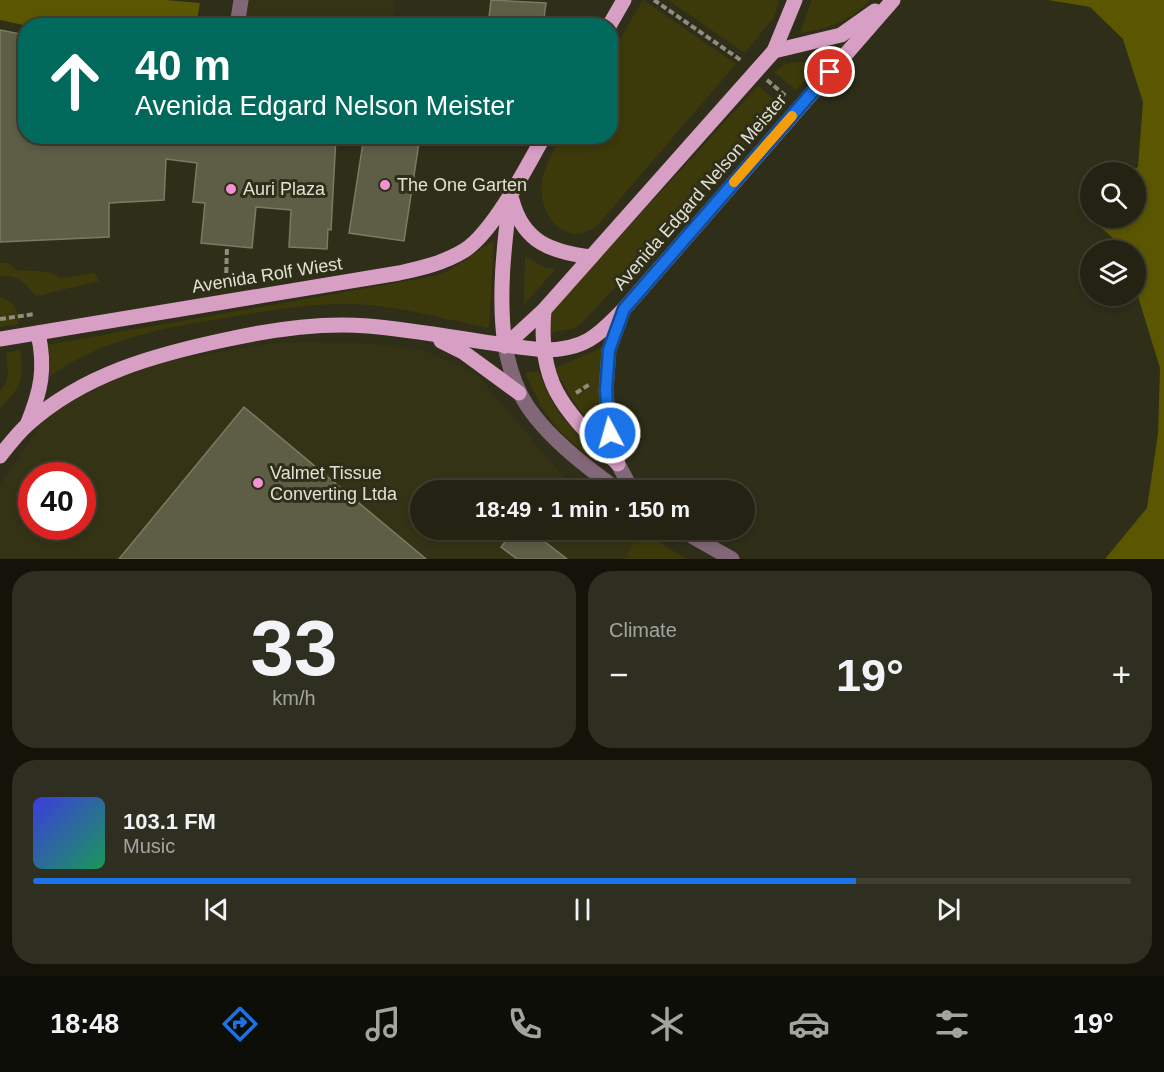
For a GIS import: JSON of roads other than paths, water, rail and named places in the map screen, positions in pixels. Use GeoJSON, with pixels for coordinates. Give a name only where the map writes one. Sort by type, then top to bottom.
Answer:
{"type":"FeatureCollection","features":[{"type":"Feature","properties":{"kind":"main road"},"geometry":{"type":"LineString","coordinates":[[614,18],[624,0]]}},
{"type":"Feature","properties":{"kind":"main road"},"geometry":{"type":"LineString","coordinates":[[774,51],[786,0]]}},
{"type":"Feature","properties":{"kind":"main road"},"geometry":{"type":"LineString","coordinates":[[505,346],[544,310],[774,51],[795,0]]}},
{"type":"Feature","properties":{"kind":"main road"},"geometry":{"type":"LineString","coordinates":[[774,51],[841,35],[891,0]]}},
{"type":"Feature","properties":{"kind":"main road","name":"Avenida Edgard Nelson Meister"},"geometry":{"type":"LineString","coordinates":[[27,425],[82,387],[137,362],[174,350],[260,333],[332,325],[368,326],[544,350],[558,350],[585,342],[600,334],[624,309],[891,0]]}},
{"type":"Feature","properties":{"kind":"main road","name":"Avenida Rolf Wiest"},"geometry":{"type":"LineString","coordinates":[[0,339],[428,267],[467,249],[487,228],[539,144]]}},
{"type":"Feature","properties":{"kind":"main road"},"geometry":{"type":"LineString","coordinates":[[510,194],[515,212],[537,242],[554,250],[591,257]]}},
{"type":"Feature","properties":{"kind":"main road"},"geometry":{"type":"LineString","coordinates":[[505,346],[501,287],[510,194]]}},
{"type":"Feature","properties":{"kind":"main road"},"geometry":{"type":"LineString","coordinates":[[544,310],[542,332],[548,372],[562,403],[618,464]]}},
{"type":"Feature","properties":{"kind":"main road"},"geometry":{"type":"LineString","coordinates":[[0,456],[27,425],[38,397],[42,378],[41,346],[38,333]]}},
{"type":"Feature","properties":{"kind":"main road"},"geometry":{"type":"LineString","coordinates":[[425,333],[463,352],[519,393]]}},
{"type":"Feature","properties":{"kind":"street"},"geometry":{"type":"LineString","coordinates":[[238,18],[241,0]]}},
{"type":"Feature","properties":{"kind":"street"},"geometry":{"type":"LineString","coordinates":[[624,309],[609,350],[606,391],[610,433],[618,464],[627,480]]}},
{"type":"Feature","properties":{"kind":"street"},"geometry":{"type":"LineString","coordinates":[[505,346],[519,393],[559,442],[606,480]]}},
{"type":"Feature","properties":{"kind":"street"},"geometry":{"type":"LineString","coordinates":[[699,540],[732,559]]}},
{"type":"Feature","properties":{"kind":"place","name":"The One Garten"},"geometry":{"type":"Point","coordinates":[385,185]}},
{"type":"Feature","properties":{"kind":"place","name":"Auri Plaza"},"geometry":{"type":"Point","coordinates":[231,189]}},
{"type":"Feature","properties":{"kind":"place","name":"Valmet Tissue Converting Ltda"},"geometry":{"type":"Point","coordinates":[258,483]}}]}
